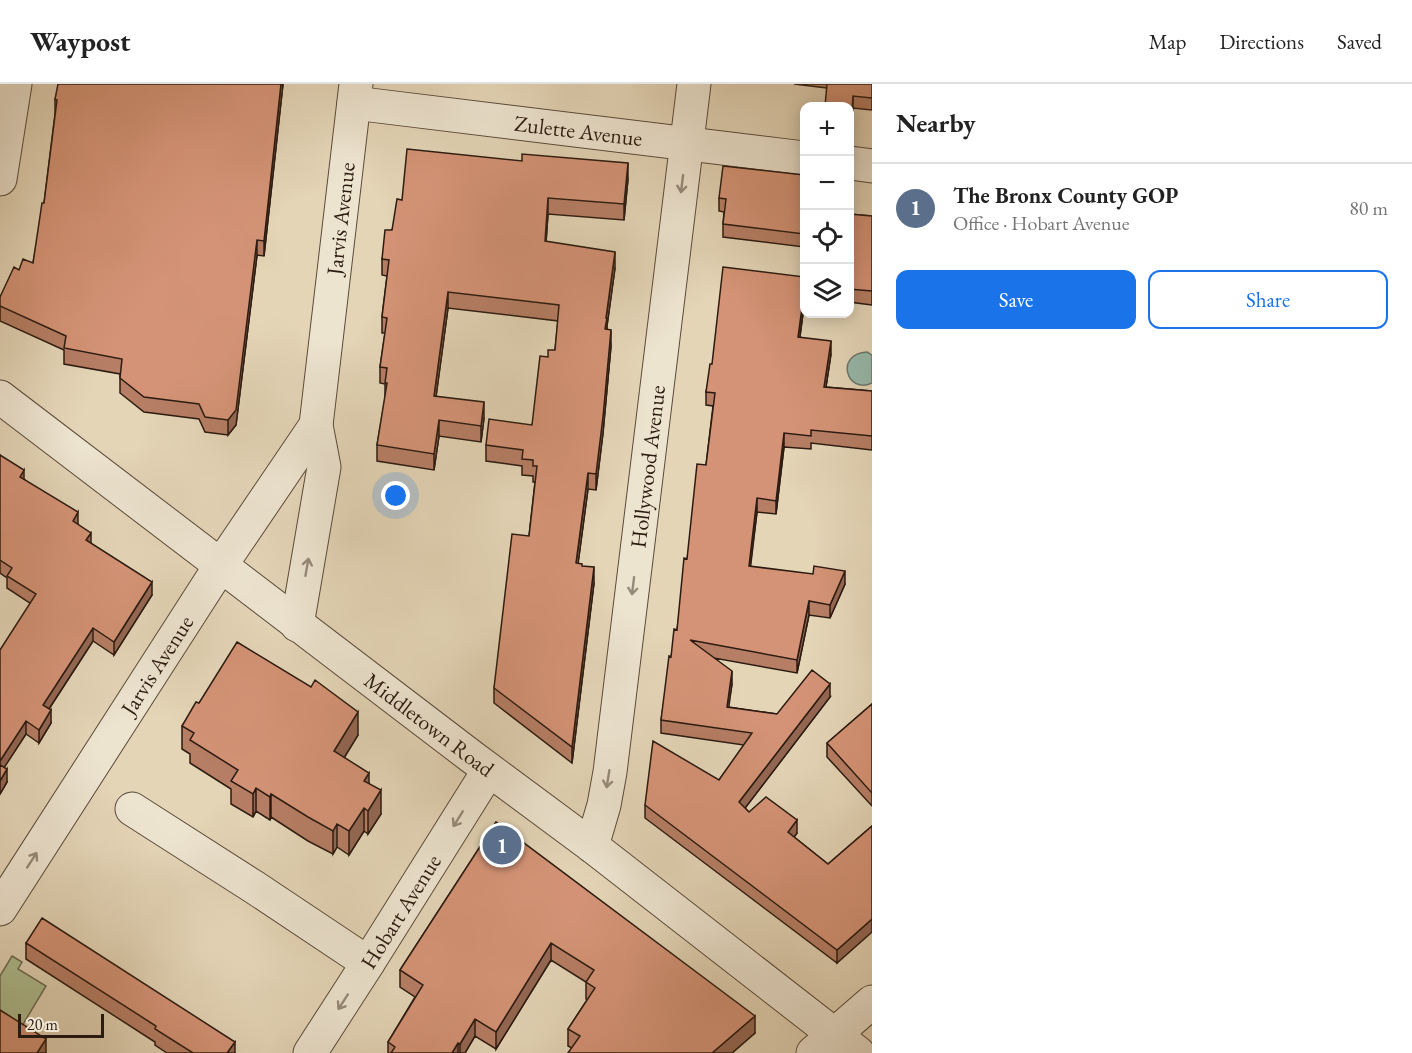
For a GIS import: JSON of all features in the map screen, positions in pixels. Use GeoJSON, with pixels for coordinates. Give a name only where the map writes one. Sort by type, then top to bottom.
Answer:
{"type":"FeatureCollection","features":[{"type":"Feature","properties":{"kind":"street"},"geometry":{"type":"LineString","coordinates":[[0,179],[15,84]]}},
{"type":"Feature","properties":{"kind":"street","name":"Hollywood Avenue"},"geometry":{"type":"LineString","coordinates":[[592,846],[604,805],[609,772],[694,84]]}},
{"type":"Feature","properties":{"kind":"street","name":"Zulette Avenue"},"geometry":{"type":"LineString","coordinates":[[355,93],[687,144],[800,158]]}},
{"type":"Feature","properties":{"kind":"street","name":"Jarvis Avenue"},"geometry":{"type":"LineString","coordinates":[[297,625],[324,467],[316,425],[355,93]]}},
{"type":"Feature","properties":{"kind":"street"},"geometry":{"type":"LineString","coordinates":[[854,164],[872,166]]}},
{"type":"Feature","properties":{"kind":"street","name":"Middletown Road"},"geometry":{"type":"LineString","coordinates":[[0,397],[297,625],[592,846],[835,1047]]}},
{"type":"Feature","properties":{"kind":"street","name":"Jarvis Avenue"},"geometry":{"type":"LineString","coordinates":[[0,909],[221,565],[316,425]]}},
{"type":"Feature","properties":{"kind":"street","name":"Hobart Avenue"},"geometry":{"type":"LineString","coordinates":[[310,1053],[489,770]]}},
{"type":"Feature","properties":{"kind":"street"},"geometry":{"type":"LineString","coordinates":[[132,809],[368,963]]}},
{"type":"Feature","properties":{"kind":"street"},"geometry":{"type":"LineString","coordinates":[[835,1047],[872,1002]]}},
{"type":"Feature","properties":{"kind":"shaded area"},"geometry":{"type":"Polygon","coordinates":[[[867,352],[872,355],[872,383],[856,384],[848,373],[847,366],[850,359],[857,354],[867,352]]]}},
{"type":"Feature","properties":{"kind":"shaded area"},"geometry":{"type":"Polygon","coordinates":[[[12,956],[22,962],[18,969],[46,986],[22,1026],[0,1012],[0,976],[12,956]]]}},
{"type":"Feature","properties":{"kind":"building"},"geometry":{"type":"Polygon","coordinates":[[[58,84],[281,84],[264,241],[257,240],[236,410],[228,420],[205,417],[199,404],[144,397],[120,378],[122,359],[64,348],[66,336],[0,306],[0,297],[14,267],[19,270],[23,259],[33,263],[42,203],[44,203],[58,84]]]}},
{"type":"Feature","properties":{"kind":"building"},"geometry":{"type":"Polygon","coordinates":[[[827,84],[872,84],[872,98],[853,96],[853,102],[825,102],[827,84]]]}},
{"type":"Feature","properties":{"kind":"building"},"geometry":{"type":"Polygon","coordinates":[[[407,149],[522,161],[522,154],[628,163],[624,204],[548,198],[545,241],[615,252],[605,329],[611,330],[596,474],[588,473],[576,563],[594,567],[572,747],[494,688],[512,534],[529,536],[537,466],[533,466],[533,460],[522,459],[523,450],[486,445],[489,419],[532,425],[540,356],[548,357],[548,350],[555,350],[559,305],[448,292],[434,396],[484,402],[481,426],[439,420],[434,454],[377,445],[387,383],[385,383],[387,368],[380,367],[387,318],[382,317],[389,260],[382,259],[385,230],[392,230],[397,199],[402,200],[407,149]]]}},
{"type":"Feature","properties":{"kind":"building"},"geometry":{"type":"Polygon","coordinates":[[[723,166],[800,175],[800,234],[723,224],[726,199],[719,198],[723,166]]]}},
{"type":"Feature","properties":{"kind":"building"},"geometry":{"type":"Polygon","coordinates":[[[854,214],[872,216],[872,291],[854,289],[854,214]]]}},
{"type":"Feature","properties":{"kind":"building"},"geometry":{"type":"Polygon","coordinates":[[[723,267],[800,277],[801,318],[798,337],[831,341],[824,387],[872,391],[872,436],[811,430],[811,436],[784,433],[776,501],[757,498],[749,566],[813,574],[814,566],[845,571],[830,605],[809,601],[797,660],[690,640],[732,671],[727,707],[777,714],[812,670],[830,684],[739,802],[749,812],[766,797],[797,820],[788,832],[828,864],[872,826],[872,919],[837,950],[645,805],[653,741],[719,780],[752,733],[661,720],[669,656],[671,657],[674,629],[677,630],[684,558],[687,559],[697,464],[706,465],[715,393],[706,392],[710,364],[712,364],[723,267]]]}},
{"type":"Feature","properties":{"kind":"building"},"geometry":{"type":"Polygon","coordinates":[[[0,455],[24,470],[20,477],[78,512],[73,521],[91,533],[86,540],[152,582],[114,642],[93,628],[43,705],[51,710],[39,730],[26,721],[0,761],[0,650],[36,594],[7,576],[12,568],[0,560],[0,455]]]}},
{"type":"Feature","properties":{"kind":"building"},"geometry":{"type":"Polygon","coordinates":[[[237,642],[311,687],[315,680],[358,712],[334,751],[369,773],[364,781],[381,790],[368,811],[364,808],[349,831],[337,824],[333,831],[271,794],[270,797],[256,788],[253,794],[231,781],[238,770],[190,740],[194,733],[182,726],[237,642]]]}},
{"type":"Feature","properties":{"kind":"building"},"geometry":{"type":"Polygon","coordinates":[[[872,704],[872,793],[827,743],[872,704]]]}},
{"type":"Feature","properties":{"kind":"building"},"geometry":{"type":"Polygon","coordinates":[[[0,765],[7,769],[0,781],[0,765]]]}},
{"type":"Feature","properties":{"kind":"building"},"geometry":{"type":"Polygon","coordinates":[[[496,822],[755,1016],[712,1053],[568,1053],[580,1036],[568,1029],[595,988],[586,982],[594,970],[551,943],[496,1032],[475,1019],[452,1053],[391,1053],[395,1047],[388,1042],[423,985],[400,970],[496,822]]]}},
{"type":"Feature","properties":{"kind":"building"},"geometry":{"type":"Polygon","coordinates":[[[42,918],[235,1042],[227,1053],[193,1053],[155,1029],[156,1026],[26,943],[42,918]]]}},
{"type":"Feature","properties":{"kind":"building"},"geometry":{"type":"Polygon","coordinates":[[[0,1010],[46,1039],[37,1053],[0,1053],[0,1010]]]}},
{"type":"Feature","properties":{"kind":"place","name":"The Bronx County GOP"},"geometry":{"type":"Point","coordinates":[502,845]}}]}
